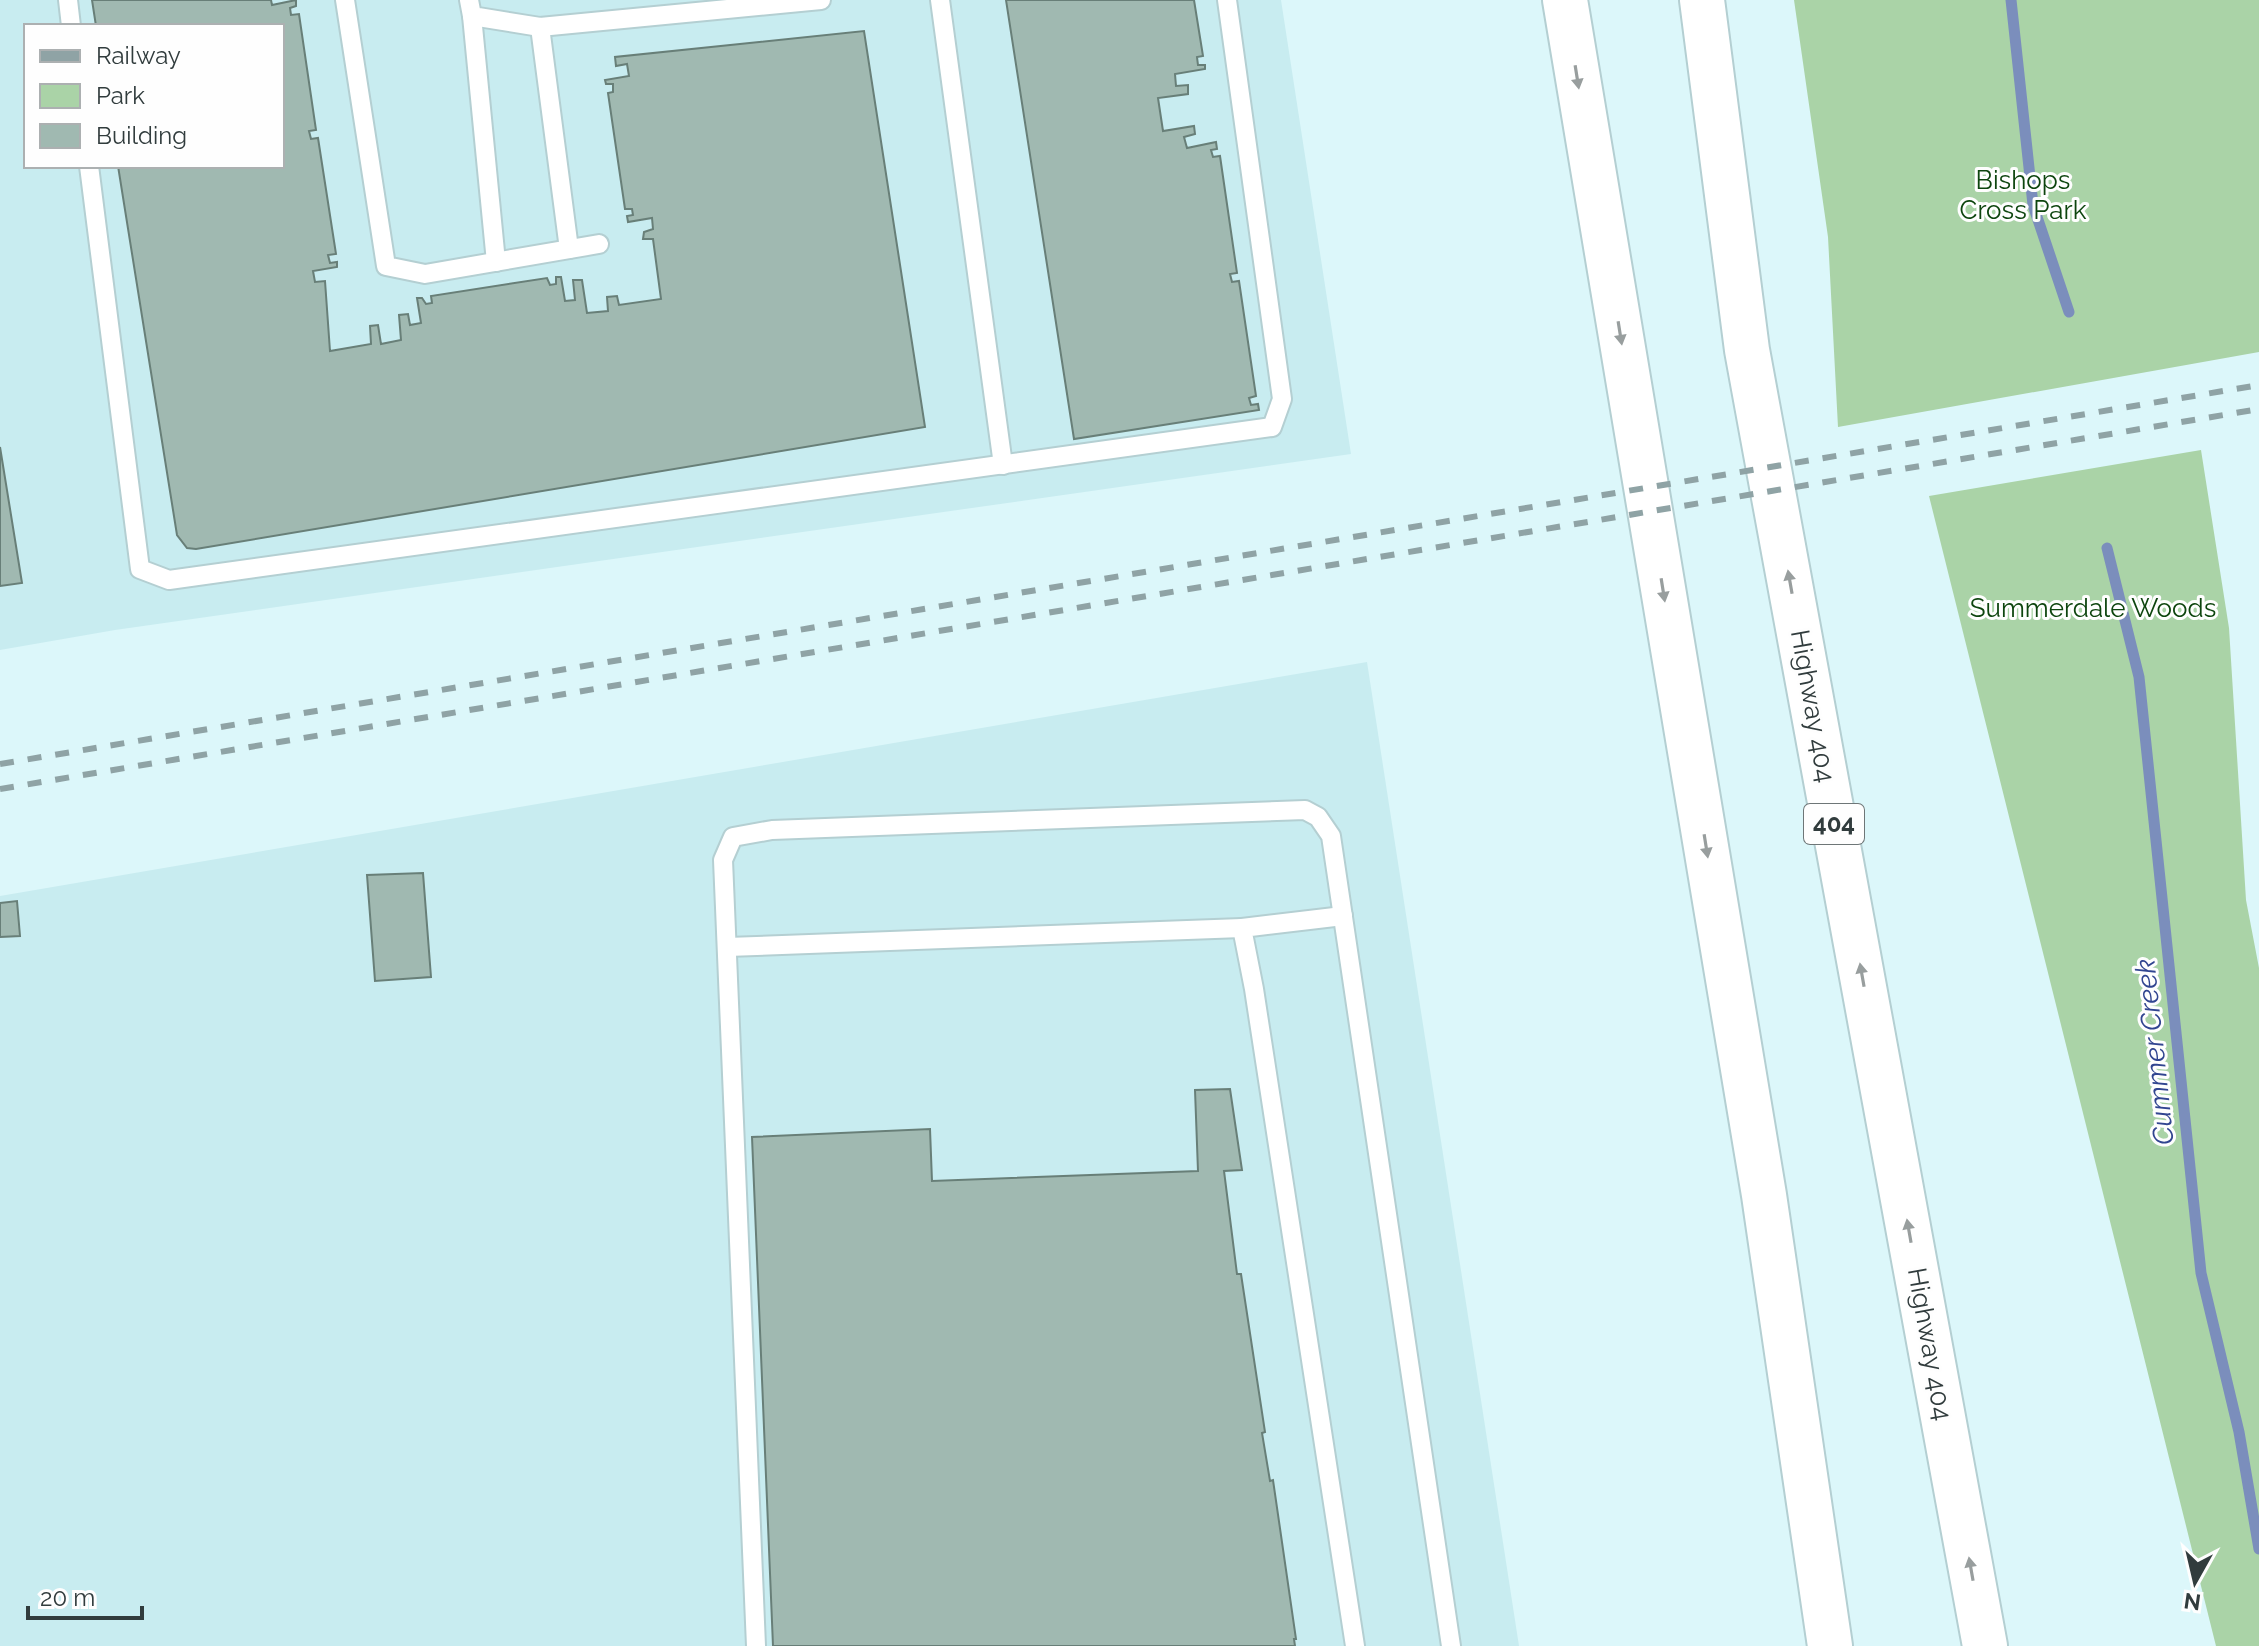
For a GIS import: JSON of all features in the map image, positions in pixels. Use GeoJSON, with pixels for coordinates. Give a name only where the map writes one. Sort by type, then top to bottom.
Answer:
{"type":"FeatureCollection","features":[{"type":"Feature","properties":{"kind":"highway"},"geometry":{"type":"LineString","coordinates":[[1565,0],[1764,1195],[1830,1646]]}},
{"type":"Feature","properties":{"kind":"highway","name":"Highway 404"},"geometry":{"type":"LineString","coordinates":[[1702,0],[1747,350],[1985,1646]]}},
{"type":"Feature","properties":{"kind":"lane"},"geometry":{"type":"LineString","coordinates":[[68,0],[71,24]]}},
{"type":"Feature","properties":{"kind":"lane"},"geometry":{"type":"LineString","coordinates":[[345,0],[386,266],[425,274],[599,244]]}},
{"type":"Feature","properties":{"kind":"lane"},"geometry":{"type":"LineString","coordinates":[[496,262],[471,8],[540,27],[821,0]]}},
{"type":"Feature","properties":{"kind":"lane"},"geometry":{"type":"LineString","coordinates":[[940,0],[1003,465]]}},
{"type":"Feature","properties":{"kind":"lane"},"geometry":{"type":"LineString","coordinates":[[89,168],[140,569],[169,580],[1272,427],[1282,399],[1227,0]]}},
{"type":"Feature","properties":{"kind":"lane"},"geometry":{"type":"LineString","coordinates":[[540,27],[569,249]]}},
{"type":"Feature","properties":{"kind":"lane"},"geometry":{"type":"LineString","coordinates":[[756,1646],[723,860],[733,837],[772,830],[1305,810],[1318,817],[1331,836],[1451,1646]]}},
{"type":"Feature","properties":{"kind":"lane"},"geometry":{"type":"LineString","coordinates":[[727,947],[1242,928],[1343,916]]}},
{"type":"Feature","properties":{"kind":"lane"},"geometry":{"type":"LineString","coordinates":[[1242,928],[1355,1646]]}},
{"type":"Feature","properties":{"kind":"shaded area"},"geometry":{"type":"Polygon","coordinates":[[[0,0],[1281,0],[1351,454],[115,630],[0,650],[0,0]]]}},
{"type":"Feature","properties":{"kind":"shaded area"},"geometry":{"type":"Polygon","coordinates":[[[1367,662],[1519,1646],[0,1646],[0,896],[1367,662]]]}},
{"type":"Feature","properties":{"kind":"green space","name":"Bishops Cross Park"},"geometry":{"type":"Polygon","coordinates":[[[1794,0],[2259,0],[2259,352],[1838,427],[1828,237],[1794,0]]]}},
{"type":"Feature","properties":{"kind":"green space","name":"Summerdale Woods"},"geometry":{"type":"Polygon","coordinates":[[[2201,450],[2229,628],[2246,900],[2259,968],[2259,1646],[2216,1646],[1929,496],[2201,450]]]}},
{"type":"Feature","properties":{"kind":"building"},"geometry":{"type":"Polygon","coordinates":[[[92,0],[271,0],[272,5],[296,0],[296,6],[290,8],[291,15],[299,14],[316,130],[309,131],[311,139],[318,138],[336,254],[328,255],[330,263],[337,262],[337,267],[313,271],[315,282],[325,281],[330,351],[371,344],[370,326],[378,325],[381,344],[401,340],[399,315],[408,314],[410,325],[421,323],[417,298],[422,298],[426,304],[432,303],[431,296],[547,278],[550,285],[556,284],[556,277],[561,277],[565,301],[575,300],[573,280],[582,280],[587,313],[608,311],[607,297],[617,296],[619,305],[661,299],[653,239],[643,239],[644,232],[653,229],[652,218],[628,222],[627,216],[633,215],[632,209],[625,209],[608,93],[613,92],[613,84],[606,84],[605,80],[629,76],[627,64],[616,66],[615,57],[864,31],[925,427],[196,549],[187,548],[177,535],[118,168],[284,168],[284,24],[96,24],[92,0]]]}},
{"type":"Feature","properties":{"kind":"building"},"geometry":{"type":"Polygon","coordinates":[[[1006,0],[1194,0],[1203,56],[1197,57],[1198,65],[1205,65],[1205,69],[1175,74],[1176,86],[1188,85],[1188,94],[1158,98],[1163,131],[1194,126],[1195,134],[1184,137],[1187,148],[1216,142],[1217,149],[1211,150],[1213,157],[1220,156],[1237,273],[1230,274],[1232,282],[1239,281],[1256,396],[1249,398],[1251,405],[1258,404],[1259,410],[1074,439],[1006,0]]]}},
{"type":"Feature","properties":{"kind":"building"},"geometry":{"type":"Polygon","coordinates":[[[0,447],[22,583],[0,586],[0,447]]]}},
{"type":"Feature","properties":{"kind":"building"},"geometry":{"type":"Polygon","coordinates":[[[423,873],[431,977],[375,981],[367,875],[423,873]]]}},
{"type":"Feature","properties":{"kind":"building"},"geometry":{"type":"Polygon","coordinates":[[[17,901],[20,936],[0,937],[0,903],[17,901]]]}},
{"type":"Feature","properties":{"kind":"building"},"geometry":{"type":"Polygon","coordinates":[[[1230,1089],[1242,1170],[1224,1171],[1237,1274],[1241,1274],[1265,1432],[1262,1433],[1270,1481],[1273,1480],[1295,1646],[773,1646],[752,1137],[930,1129],[932,1181],[1198,1171],[1195,1090],[1230,1089]]]}},
{"type":"Feature","properties":{"kind":"waterway","name":"Cummer Creek"},"geometry":{"type":"LineString","coordinates":[[2011,0],[2033,205],[2069,312]]}},
{"type":"Feature","properties":{"kind":"waterway","name":"Cummer Creek"},"geometry":{"type":"LineString","coordinates":[[2107,548],[2139,677],[2201,1273],[2239,1432],[2259,1549]]}},
{"type":"Feature","properties":{"kind":"railway"},"geometry":{"type":"LineString","coordinates":[[0,764],[2259,385]]}},
{"type":"Feature","properties":{"kind":"railway"},"geometry":{"type":"LineString","coordinates":[[0,789],[2259,409]]}}]}
